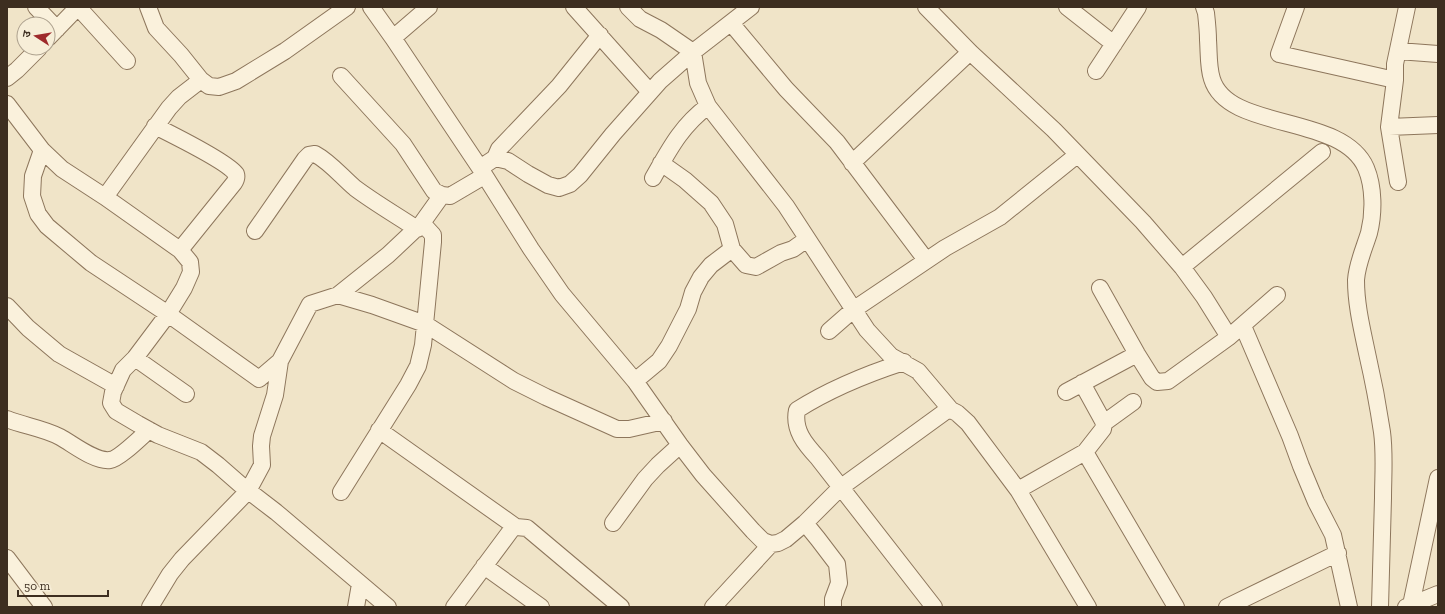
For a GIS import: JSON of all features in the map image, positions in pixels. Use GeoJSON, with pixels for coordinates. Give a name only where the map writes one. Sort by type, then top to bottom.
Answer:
{"type":"FeatureCollection","features":[{"type":"Feature","properties":{"kind":"street"},"geometry":{"type":"LineString","coordinates":[[36,7],[42,16]]}},
{"type":"Feature","properties":{"kind":"street"},"geometry":{"type":"LineString","coordinates":[[56,31],[78,7],[127,61]]}},
{"type":"Feature","properties":{"kind":"street"},"geometry":{"type":"LineString","coordinates":[[148,7],[156,28],[181,55],[201,80],[209,86],[219,87],[236,81],[285,51],[347,7]]}},
{"type":"Feature","properties":{"kind":"street"},"geometry":{"type":"LineString","coordinates":[[371,7],[562,294],[635,381],[703,475],[752,531],[763,541],[771,544],[778,543],[786,539],[805,523],[840,488],[946,411],[951,410]]}},
{"type":"Feature","properties":{"kind":"street"},"geometry":{"type":"LineString","coordinates":[[393,38],[429,7]]}},
{"type":"Feature","properties":{"kind":"street"},"geometry":{"type":"LineString","coordinates":[[574,7],[650,92]]}},
{"type":"Feature","properties":{"kind":"street"},"geometry":{"type":"LineString","coordinates":[[628,7],[640,19],[661,30],[693,52],[698,83],[708,106],[786,206],[867,330],[891,356],[918,371],[951,410],[958,413],[968,423],[1018,490],[1088,607]]}},
{"type":"Feature","properties":{"kind":"street"},"geometry":{"type":"LineString","coordinates":[[926,7],[970,52],[1054,130],[1144,222],[1182,267],[1204,297],[1229,337]]}},
{"type":"Feature","properties":{"kind":"street"},"geometry":{"type":"LineString","coordinates":[[1096,71],[1138,7]]}},
{"type":"Feature","properties":{"kind":"street"},"geometry":{"type":"LineString","coordinates":[[1204,7],[1206,12],[1209,64],[1212,79],[1219,94],[1228,102],[1255,114],[1334,138],[1347,145],[1366,167],[1371,185],[1373,208],[1369,232],[1360,256],[1356,279],[1358,313],[1374,384],[1382,434],[1383,466],[1380,607]]}},
{"type":"Feature","properties":{"kind":"street"},"geometry":{"type":"LineString","coordinates":[[1296,7],[1279,54],[1395,80]]}},
{"type":"Feature","properties":{"kind":"street"},"geometry":{"type":"LineString","coordinates":[[1398,182],[1389,127],[1395,80],[1395,64],[1407,7]]}},
{"type":"Feature","properties":{"kind":"street"},"geometry":{"type":"LineString","coordinates":[[1068,8],[1114,44]]}},
{"type":"Feature","properties":{"kind":"street"},"geometry":{"type":"LineString","coordinates":[[495,158],[508,160],[528,174],[548,185],[560,188],[570,184],[580,175],[613,134],[660,81],[740,13],[786,90],[837,142],[926,260]]}},
{"type":"Feature","properties":{"kind":"street"},"geometry":{"type":"LineString","coordinates":[[341,76],[402,144],[434,191],[442,195],[450,196],[456,194],[482,172],[495,158],[499,149],[559,86],[600,35]]}},
{"type":"Feature","properties":{"kind":"street"},"geometry":{"type":"LineString","coordinates":[[1398,51],[1438,54]]}},
{"type":"Feature","properties":{"kind":"street"},"geometry":{"type":"LineString","coordinates":[[852,163],[970,52]]}},
{"type":"Feature","properties":{"kind":"street"},"geometry":{"type":"LineString","coordinates":[[7,78],[30,56]]}},
{"type":"Feature","properties":{"kind":"street"},"geometry":{"type":"LineString","coordinates":[[105,197],[169,108],[179,97],[201,80]]}},
{"type":"Feature","properties":{"kind":"street"},"geometry":{"type":"LineString","coordinates":[[7,104],[42,150],[71,176],[105,197],[180,250],[190,262],[191,272],[184,288],[168,314],[135,358],[124,370],[113,392],[111,403],[116,410],[149,430],[201,452],[276,512],[388,607]]}},
{"type":"Feature","properties":{"kind":"street"},"geometry":{"type":"LineString","coordinates":[[653,178],[682,130],[708,106]]}},
{"type":"Feature","properties":{"kind":"street"},"geometry":{"type":"LineString","coordinates":[[1389,127],[1438,125]]}},
{"type":"Feature","properties":{"kind":"street"},"geometry":{"type":"LineString","coordinates":[[155,126],[209,155],[232,170],[237,179],[180,250]]}},
{"type":"Feature","properties":{"kind":"street"},"geometry":{"type":"LineString","coordinates":[[42,150],[33,176],[32,196],[38,214],[47,226],[91,263],[168,314],[258,379],[280,361]]}},
{"type":"Feature","properties":{"kind":"street"},"geometry":{"type":"LineString","coordinates":[[1182,267],[1322,152]]}},
{"type":"Feature","properties":{"kind":"street"},"geometry":{"type":"LineString","coordinates":[[255,231],[309,155],[315,154],[329,163],[355,187],[378,204],[433,235],[423,345],[418,366],[408,385],[341,492]]}},
{"type":"Feature","properties":{"kind":"street"},"geometry":{"type":"LineString","coordinates":[[829,331],[853,310],[926,260],[1000,217],[1077,155]]}},
{"type":"Feature","properties":{"kind":"street"},"geometry":{"type":"LineString","coordinates":[[661,163],[685,180],[711,203],[725,224],[732,249],[746,265],[756,267],[780,253],[793,249],[807,239]]}},
{"type":"Feature","properties":{"kind":"street"},"geometry":{"type":"LineString","coordinates":[[150,607],[170,574],[182,559],[248,491],[262,465],[262,436],[275,395],[280,361],[310,304],[338,295],[388,255],[419,226],[442,195]]}},
{"type":"Feature","properties":{"kind":"street"},"geometry":{"type":"LineString","coordinates":[[635,381],[659,361],[669,346],[688,309],[693,292],[701,277],[711,265],[732,249]]}},
{"type":"Feature","properties":{"kind":"street"},"geometry":{"type":"LineString","coordinates":[[1100,288],[1137,354],[1152,378],[1157,382],[1163,382],[1173,377],[1229,337],[1277,295]]}},
{"type":"Feature","properties":{"kind":"street"},"geometry":{"type":"LineString","coordinates":[[338,295],[372,305],[425,324],[514,381],[617,429],[629,429],[664,421]]}},
{"type":"Feature","properties":{"kind":"street"},"geometry":{"type":"LineString","coordinates":[[7,306],[28,328],[59,354],[116,386]]}},
{"type":"Feature","properties":{"kind":"street"},"geometry":{"type":"LineString","coordinates":[[1243,326],[1311,490],[1333,536],[1349,607]]}},
{"type":"Feature","properties":{"kind":"street"},"geometry":{"type":"LineString","coordinates":[[1066,392],[1137,354]]}},
{"type":"Feature","properties":{"kind":"street"},"geometry":{"type":"LineString","coordinates":[[135,358],[186,394]]}},
{"type":"Feature","properties":{"kind":"street"},"geometry":{"type":"LineString","coordinates":[[904,362],[852,381],[809,402],[797,410],[797,430],[840,488],[934,607]]}},
{"type":"Feature","properties":{"kind":"street"},"geometry":{"type":"LineString","coordinates":[[1018,490],[1085,452],[1103,429],[1104,423],[1082,383]]}},
{"type":"Feature","properties":{"kind":"street"},"geometry":{"type":"LineString","coordinates":[[1104,423],[1133,402]]}},
{"type":"Feature","properties":{"kind":"street"},"geometry":{"type":"LineString","coordinates":[[7,420],[59,436],[88,454],[110,460],[117,457],[149,430]]}},
{"type":"Feature","properties":{"kind":"street"},"geometry":{"type":"LineString","coordinates":[[379,430],[516,527],[527,528],[621,607]]}},
{"type":"Feature","properties":{"kind":"street"},"geometry":{"type":"LineString","coordinates":[[613,523],[658,465],[680,445]]}},
{"type":"Feature","properties":{"kind":"street"},"geometry":{"type":"LineString","coordinates":[[1085,452],[1176,607]]}},
{"type":"Feature","properties":{"kind":"street"},"geometry":{"type":"LineString","coordinates":[[1408,606],[1438,478]]}},
{"type":"Feature","properties":{"kind":"street"},"geometry":{"type":"LineString","coordinates":[[805,523],[837,564],[839,583],[833,599],[833,607]]}},
{"type":"Feature","properties":{"kind":"street"},"geometry":{"type":"LineString","coordinates":[[454,607],[512,529],[516,527]]}},
{"type":"Feature","properties":{"kind":"street"},"geometry":{"type":"LineString","coordinates":[[713,607],[771,544]]}},
{"type":"Feature","properties":{"kind":"street"},"geometry":{"type":"LineString","coordinates":[[1227,607],[1338,553]]}},
{"type":"Feature","properties":{"kind":"street"},"geometry":{"type":"LineString","coordinates":[[7,558],[44,607]]}},
{"type":"Feature","properties":{"kind":"street"},"geometry":{"type":"LineString","coordinates":[[484,566],[541,607]]}},
{"type":"Feature","properties":{"kind":"street"},"geometry":{"type":"LineString","coordinates":[[354,605],[360,584]]}},
{"type":"Feature","properties":{"kind":"street"},"geometry":{"type":"LineString","coordinates":[[1408,606],[1438,594]]}}]}
